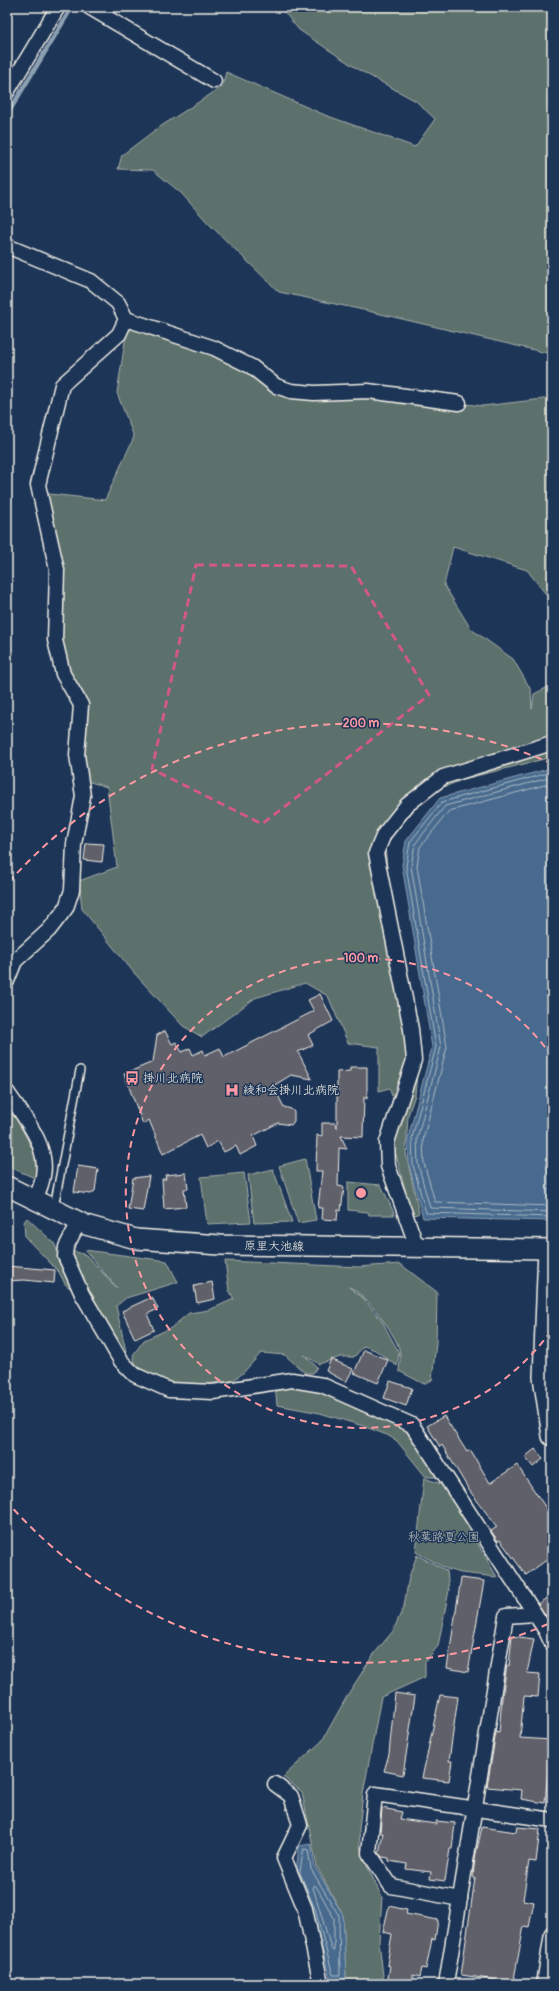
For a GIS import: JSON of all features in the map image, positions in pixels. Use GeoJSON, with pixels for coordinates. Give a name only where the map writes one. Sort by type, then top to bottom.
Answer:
{"type":"FeatureCollection","features":[{"type":"Feature","properties":{"kind":"main road","name":"原里大池線"},"geometry":{"type":"LineString","coordinates":[[7,1186],[79,1222],[144,1240],[220,1245],[550,1249]]}},
{"type":"Feature","properties":{"kind":"main road"},"geometry":{"type":"LineString","coordinates":[[550,1249],[543,1377],[552,1436]]}},
{"type":"Feature","properties":{"kind":"street"},"geometry":{"type":"LineString","coordinates":[[7,92],[58,7]]}},
{"type":"Feature","properties":{"kind":"street"},"geometry":{"type":"LineString","coordinates":[[89,7],[214,82]]}},
{"type":"Feature","properties":{"kind":"street"},"geometry":{"type":"LineString","coordinates":[[7,246],[91,281],[118,303],[126,319],[214,348],[252,366],[276,386],[293,391],[314,393],[368,390],[459,403]]}},
{"type":"Feature","properties":{"kind":"street"},"geometry":{"type":"LineString","coordinates":[[7,981],[15,961],[49,930],[66,908],[72,890],[74,844],[83,796],[77,754],[81,705],[63,674],[55,640],[57,570],[38,485],[62,384],[120,334],[126,319]]}},
{"type":"Feature","properties":{"kind":"street"},"geometry":{"type":"LineString","coordinates":[[417,1247],[388,1166],[387,1142],[414,1060],[411,1029],[376,853],[384,834],[407,805],[443,778],[552,743]]}},
{"type":"Feature","properties":{"kind":"street"},"geometry":{"type":"LineString","coordinates":[[7,1092],[34,1134],[43,1155],[44,1176],[35,1200]]}},
{"type":"Feature","properties":{"kind":"street"},"geometry":{"type":"LineString","coordinates":[[79,1222],[66,1247],[65,1256],[82,1294],[109,1341],[121,1361],[135,1375],[169,1390],[213,1392],[292,1380],[322,1385],[412,1425],[546,1631],[552,1644]]}},
{"type":"Feature","properties":{"kind":"street"},"geometry":{"type":"LineString","coordinates":[[446,1984],[506,1616],[535,1614]]}},
{"type":"Feature","properties":{"kind":"street"},"geometry":{"type":"LineString","coordinates":[[275,1784],[291,1796],[300,1825],[284,1858],[305,1909],[321,1984]]}},
{"type":"Feature","properties":{"kind":"street"},"geometry":{"type":"LineString","coordinates":[[460,1899],[391,1886],[369,1853],[375,1794],[552,1820]]}},
{"type":"Feature","properties":{"kind":"street"},"geometry":{"type":"LineString","coordinates":[[544,1984],[552,1934]]}},
{"type":"Feature","properties":{"kind":"lane"},"geometry":{"type":"LineString","coordinates":[[53,1209],[80,1070]]}},
{"type":"Feature","properties":{"kind":"highlighted area"},"geometry":{"type":"Polygon","coordinates":[[[196,565],[351,566],[429,695],[262,824],[152,769],[196,565]]]}},
{"type":"Feature","properties":{"kind":"green space"},"geometry":{"type":"Polygon","coordinates":[[[280,7],[552,7],[552,351],[547,353],[368,311],[279,292],[209,224],[181,193],[153,170],[118,169],[122,155],[155,130],[222,87],[226,72],[325,115],[415,147],[435,119],[416,101],[359,70],[299,30],[280,7]]]}},
{"type":"Feature","properties":{"kind":"green space"},"geometry":{"type":"Polygon","coordinates":[[[128,322],[197,344],[272,382],[483,406],[552,398],[552,602],[527,570],[453,547],[444,585],[471,629],[513,659],[531,690],[532,709],[534,694],[552,685],[552,757],[464,779],[427,794],[385,845],[387,869],[419,1053],[415,1095],[408,1115],[406,1153],[419,1213],[412,1216],[394,1147],[399,1119],[394,1120],[388,1116],[393,1098],[389,1088],[379,1091],[379,1047],[348,1043],[328,996],[305,983],[255,998],[202,1037],[183,1026],[135,974],[82,909],[79,881],[117,867],[107,787],[80,779],[79,702],[63,674],[57,567],[40,493],[105,500],[134,437],[117,393],[128,322]]]}},
{"type":"Feature","properties":{"kind":"green space"},"geometry":{"type":"Polygon","coordinates":[[[7,1100],[37,1158],[39,1166],[35,1178],[7,1166],[7,1100]]]}},
{"type":"Feature","properties":{"kind":"green space"},"geometry":{"type":"Polygon","coordinates":[[[305,1159],[316,1220],[298,1223],[279,1166],[305,1159]]]}},
{"type":"Feature","properties":{"kind":"green space"},"geometry":{"type":"Polygon","coordinates":[[[273,1169],[292,1222],[254,1223],[248,1175],[273,1169]]]}},
{"type":"Feature","properties":{"kind":"green space"},"geometry":{"type":"Polygon","coordinates":[[[244,1173],[251,1222],[207,1224],[201,1177],[244,1173]]]}},
{"type":"Feature","properties":{"kind":"green space"},"geometry":{"type":"Polygon","coordinates":[[[348,1182],[381,1185],[395,1215],[369,1215],[368,1212],[348,1210],[348,1182]]]}},
{"type":"Feature","properties":{"kind":"green space"},"geometry":{"type":"Polygon","coordinates":[[[27,1218],[54,1243],[75,1292],[65,1284],[59,1272],[25,1237],[24,1222],[27,1218]]]}},
{"type":"Feature","properties":{"kind":"green space"},"geometry":{"type":"Polygon","coordinates":[[[85,1250],[167,1261],[178,1282],[126,1298],[116,1306],[127,1356],[114,1341],[92,1294],[87,1290],[72,1261],[73,1251],[86,1255],[117,1288],[85,1250]]]}},
{"type":"Feature","properties":{"kind":"green space"},"geometry":{"type":"Polygon","coordinates":[[[225,1261],[359,1267],[400,1264],[437,1292],[436,1343],[432,1380],[424,1384],[399,1371],[400,1353],[394,1337],[380,1316],[363,1297],[349,1287],[363,1298],[382,1321],[399,1353],[397,1366],[375,1350],[364,1346],[354,1357],[340,1357],[319,1364],[304,1355],[317,1367],[313,1373],[305,1373],[285,1355],[261,1353],[243,1373],[232,1381],[198,1385],[165,1382],[136,1366],[133,1355],[144,1340],[171,1328],[189,1313],[209,1310],[234,1299],[229,1290],[225,1261]]]}},
{"type":"Feature","properties":{"kind":"green space"},"geometry":{"type":"Polygon","coordinates":[[[275,1386],[321,1387],[408,1428],[440,1477],[426,1477],[397,1441],[387,1435],[320,1413],[277,1405],[275,1386]]]}},
{"type":"Feature","properties":{"kind":"green space","name":"秋葉路夏公園"},"geometry":{"type":"Polygon","coordinates":[[[424,1478],[444,1485],[497,1577],[461,1573],[447,1569],[416,1552],[424,1478]]]}},
{"type":"Feature","properties":{"kind":"green space"},"geometry":{"type":"Polygon","coordinates":[[[417,1555],[447,1571],[449,1590],[438,1646],[425,1662],[425,1677],[381,1697],[363,1794],[359,1829],[360,1847],[366,1864],[382,1897],[379,1941],[384,1984],[331,1984],[346,1977],[343,1915],[317,1867],[302,1792],[283,1777],[322,1741],[350,1691],[374,1654],[393,1631],[404,1606],[409,1577],[417,1555]]]}},
{"type":"Feature","properties":{"kind":"water"},"geometry":{"type":"Polygon","coordinates":[[[552,768],[552,1221],[423,1218],[409,1165],[408,1138],[432,1047],[402,865],[406,841],[440,798],[552,768]]]}},
{"type":"Feature","properties":{"kind":"water"},"geometry":{"type":"Polygon","coordinates":[[[311,1844],[315,1867],[343,1915],[346,1978],[331,1982],[312,1910],[296,1873],[299,1846],[311,1844]]]}},
{"type":"Feature","properties":{"kind":"building"},"geometry":{"type":"Polygon","coordinates":[[[86,843],[104,844],[102,862],[84,860],[86,843]]]}},
{"type":"Feature","properties":{"kind":"building"},"geometry":{"type":"Polygon","coordinates":[[[320,994],[333,1021],[308,1035],[313,1045],[298,1052],[312,1079],[291,1075],[273,1086],[284,1107],[291,1109],[294,1112],[294,1121],[291,1125],[278,1123],[253,1136],[257,1146],[240,1155],[236,1146],[224,1152],[218,1141],[206,1148],[200,1135],[163,1154],[149,1120],[143,1124],[124,1074],[153,1062],[157,1035],[165,1031],[172,1044],[176,1042],[182,1052],[190,1048],[193,1055],[203,1050],[205,1055],[220,1048],[224,1057],[314,1011],[308,1000],[320,994]]]}},
{"type":"Feature","properties":{"kind":"building"},"geometry":{"type":"Polygon","coordinates":[[[350,1067],[367,1067],[367,1099],[364,1097],[363,1137],[341,1136],[347,1149],[339,1148],[338,1186],[344,1187],[341,1211],[338,1210],[337,1220],[322,1219],[323,1208],[318,1208],[322,1171],[316,1171],[317,1135],[322,1136],[322,1123],[335,1123],[337,1128],[337,1072],[350,1071],[350,1067]]]}},
{"type":"Feature","properties":{"kind":"building"},"geometry":{"type":"Polygon","coordinates":[[[78,1166],[98,1169],[95,1191],[91,1194],[74,1192],[78,1166]]]}},
{"type":"Feature","properties":{"kind":"building"},"geometry":{"type":"Polygon","coordinates":[[[186,1173],[188,1189],[184,1189],[186,1207],[164,1209],[162,1179],[166,1179],[165,1175],[186,1173]]]}},
{"type":"Feature","properties":{"kind":"building"},"geometry":{"type":"Polygon","coordinates":[[[149,1176],[143,1211],[128,1209],[133,1178],[149,1176]]]}},
{"type":"Feature","properties":{"kind":"building"},"geometry":{"type":"Polygon","coordinates":[[[7,1266],[55,1270],[54,1283],[24,1280],[7,1281],[7,1266]]]}},
{"type":"Feature","properties":{"kind":"building"},"geometry":{"type":"Polygon","coordinates":[[[212,1282],[215,1299],[197,1303],[194,1286],[212,1282]]]}},
{"type":"Feature","properties":{"kind":"building"},"geometry":{"type":"Polygon","coordinates":[[[152,1297],[158,1309],[147,1314],[154,1330],[135,1339],[122,1311],[152,1297]]]}},
{"type":"Feature","properties":{"kind":"building"},"geometry":{"type":"Polygon","coordinates":[[[364,1350],[388,1360],[378,1383],[354,1373],[364,1350]]]}},
{"type":"Feature","properties":{"kind":"building"},"geometry":{"type":"Polygon","coordinates":[[[331,1359],[353,1369],[346,1382],[326,1371],[331,1359]]]}},
{"type":"Feature","properties":{"kind":"building"},"geometry":{"type":"Polygon","coordinates":[[[390,1381],[412,1388],[406,1406],[384,1398],[390,1381]]]}},
{"type":"Feature","properties":{"kind":"building"},"geometry":{"type":"Polygon","coordinates":[[[444,1416],[467,1452],[470,1450],[490,1483],[517,1465],[552,1517],[552,1556],[526,1575],[500,1540],[498,1541],[491,1531],[497,1527],[469,1490],[442,1445],[440,1447],[427,1426],[444,1416]]]}},
{"type":"Feature","properties":{"kind":"building"},"geometry":{"type":"Polygon","coordinates":[[[535,1449],[543,1459],[533,1467],[525,1457],[535,1449]]]}},
{"type":"Feature","properties":{"kind":"building"},"geometry":{"type":"Polygon","coordinates":[[[461,1578],[484,1581],[468,1672],[447,1668],[461,1578]]]}},
{"type":"Feature","properties":{"kind":"building"},"geometry":{"type":"Polygon","coordinates":[[[552,1594],[552,1625],[538,1604],[552,1594]]]}},
{"type":"Feature","properties":{"kind":"building"},"geometry":{"type":"Polygon","coordinates":[[[512,1636],[534,1639],[527,1673],[540,1674],[538,1697],[524,1696],[520,1738],[551,1740],[545,1803],[521,1799],[522,1790],[487,1787],[496,1732],[499,1733],[502,1698],[507,1665],[509,1666],[512,1636]]]}},
{"type":"Feature","properties":{"kind":"building"},"geometry":{"type":"Polygon","coordinates":[[[395,1693],[415,1696],[403,1775],[384,1771],[389,1754],[395,1693]]]}},
{"type":"Feature","properties":{"kind":"building"},"geometry":{"type":"Polygon","coordinates":[[[440,1695],[458,1697],[449,1761],[452,1761],[449,1781],[422,1778],[440,1695]]]}},
{"type":"Feature","properties":{"kind":"building"},"geometry":{"type":"Polygon","coordinates":[[[382,1808],[402,1812],[400,1819],[436,1824],[436,1821],[455,1823],[452,1849],[450,1849],[445,1881],[430,1879],[431,1872],[406,1869],[407,1864],[389,1861],[389,1858],[382,1857],[379,1853],[383,1833],[380,1833],[382,1808]]]}},
{"type":"Feature","properties":{"kind":"building"},"geometry":{"type":"Polygon","coordinates":[[[482,1827],[516,1832],[517,1827],[540,1829],[536,1862],[529,1861],[523,1900],[534,1902],[529,1927],[524,1926],[513,1984],[495,1984],[496,1980],[461,1975],[475,1878],[473,1877],[475,1858],[482,1827]]]}},
{"type":"Feature","properties":{"kind":"building"},"geometry":{"type":"Polygon","coordinates":[[[389,1906],[407,1910],[406,1914],[438,1920],[435,1940],[432,1939],[426,1969],[422,1968],[420,1977],[413,1975],[413,1984],[387,1984],[390,1966],[387,1965],[392,1934],[383,1932],[389,1906]]]}},
{"type":"Feature","properties":{"kind":"waterway"},"geometry":{"type":"LineString","coordinates":[[7,115],[72,7]]}},
{"type":"Feature","properties":{"kind":"place","name":"掛川北病院"},"geometry":{"type":"Point","coordinates":[132,1078]}},
{"type":"Feature","properties":{"kind":"place","name":"綾和会掛川北病院"},"geometry":{"type":"Point","coordinates":[232,1090]}}]}
